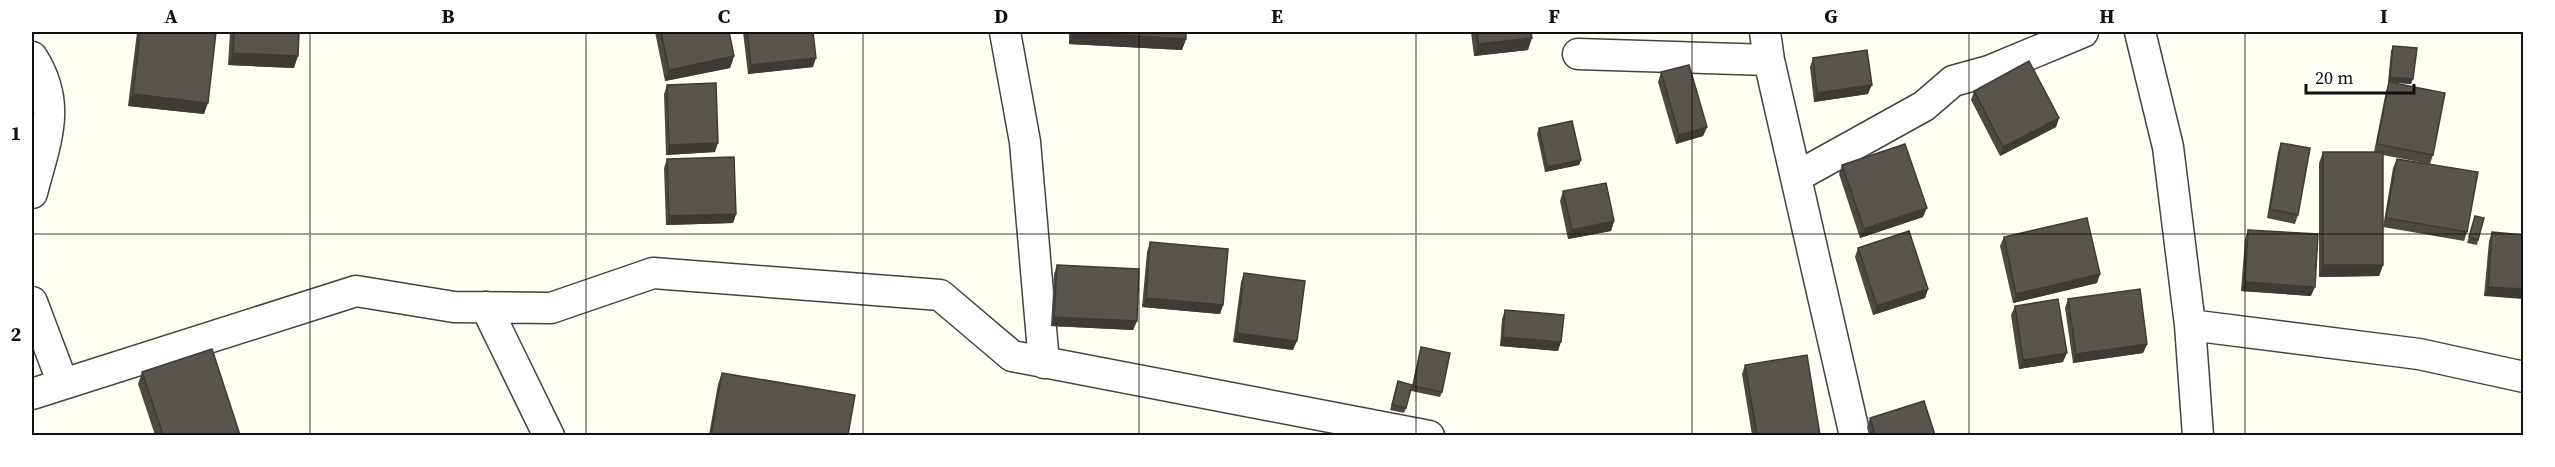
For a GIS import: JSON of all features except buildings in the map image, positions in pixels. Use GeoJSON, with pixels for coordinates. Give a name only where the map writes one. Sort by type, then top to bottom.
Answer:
{"type":"FeatureCollection","features":[{"type":"Feature","properties":{"kind":"street"},"geometry":{"type":"LineString","coordinates":[[1005,32],[1025,142],[1044,363]]}},
{"type":"Feature","properties":{"kind":"street"},"geometry":{"type":"LineString","coordinates":[[1796,177],[1924,106],[1953,81],[1989,71],[2083,32]]}},
{"type":"Feature","properties":{"kind":"street"},"geometry":{"type":"LineString","coordinates":[[2140,32],[2168,147],[2190,325],[2198,435]]}},
{"type":"Feature","properties":{"kind":"street"},"geometry":{"type":"LineString","coordinates":[[1578,54],[1767,46],[1855,435]]}},
{"type":"Feature","properties":{"kind":"street"},"geometry":{"type":"LineString","coordinates":[[32,57],[49,93],[48,126],[32,193]]}},
{"type":"Feature","properties":{"kind":"street"},"geometry":{"type":"LineString","coordinates":[[32,394],[356,291],[454,307],[551,308],[653,273],[940,295],[1012,356],[1429,435]]}},
{"type":"Feature","properties":{"kind":"street"},"geometry":{"type":"LineString","coordinates":[[32,302],[63,384]]}},
{"type":"Feature","properties":{"kind":"street"},"geometry":{"type":"LineString","coordinates":[[486,307],[549,435]]}},
{"type":"Feature","properties":{"kind":"street"},"geometry":{"type":"LineString","coordinates":[[2190,325],[2419,354],[2523,377]]}}]}
